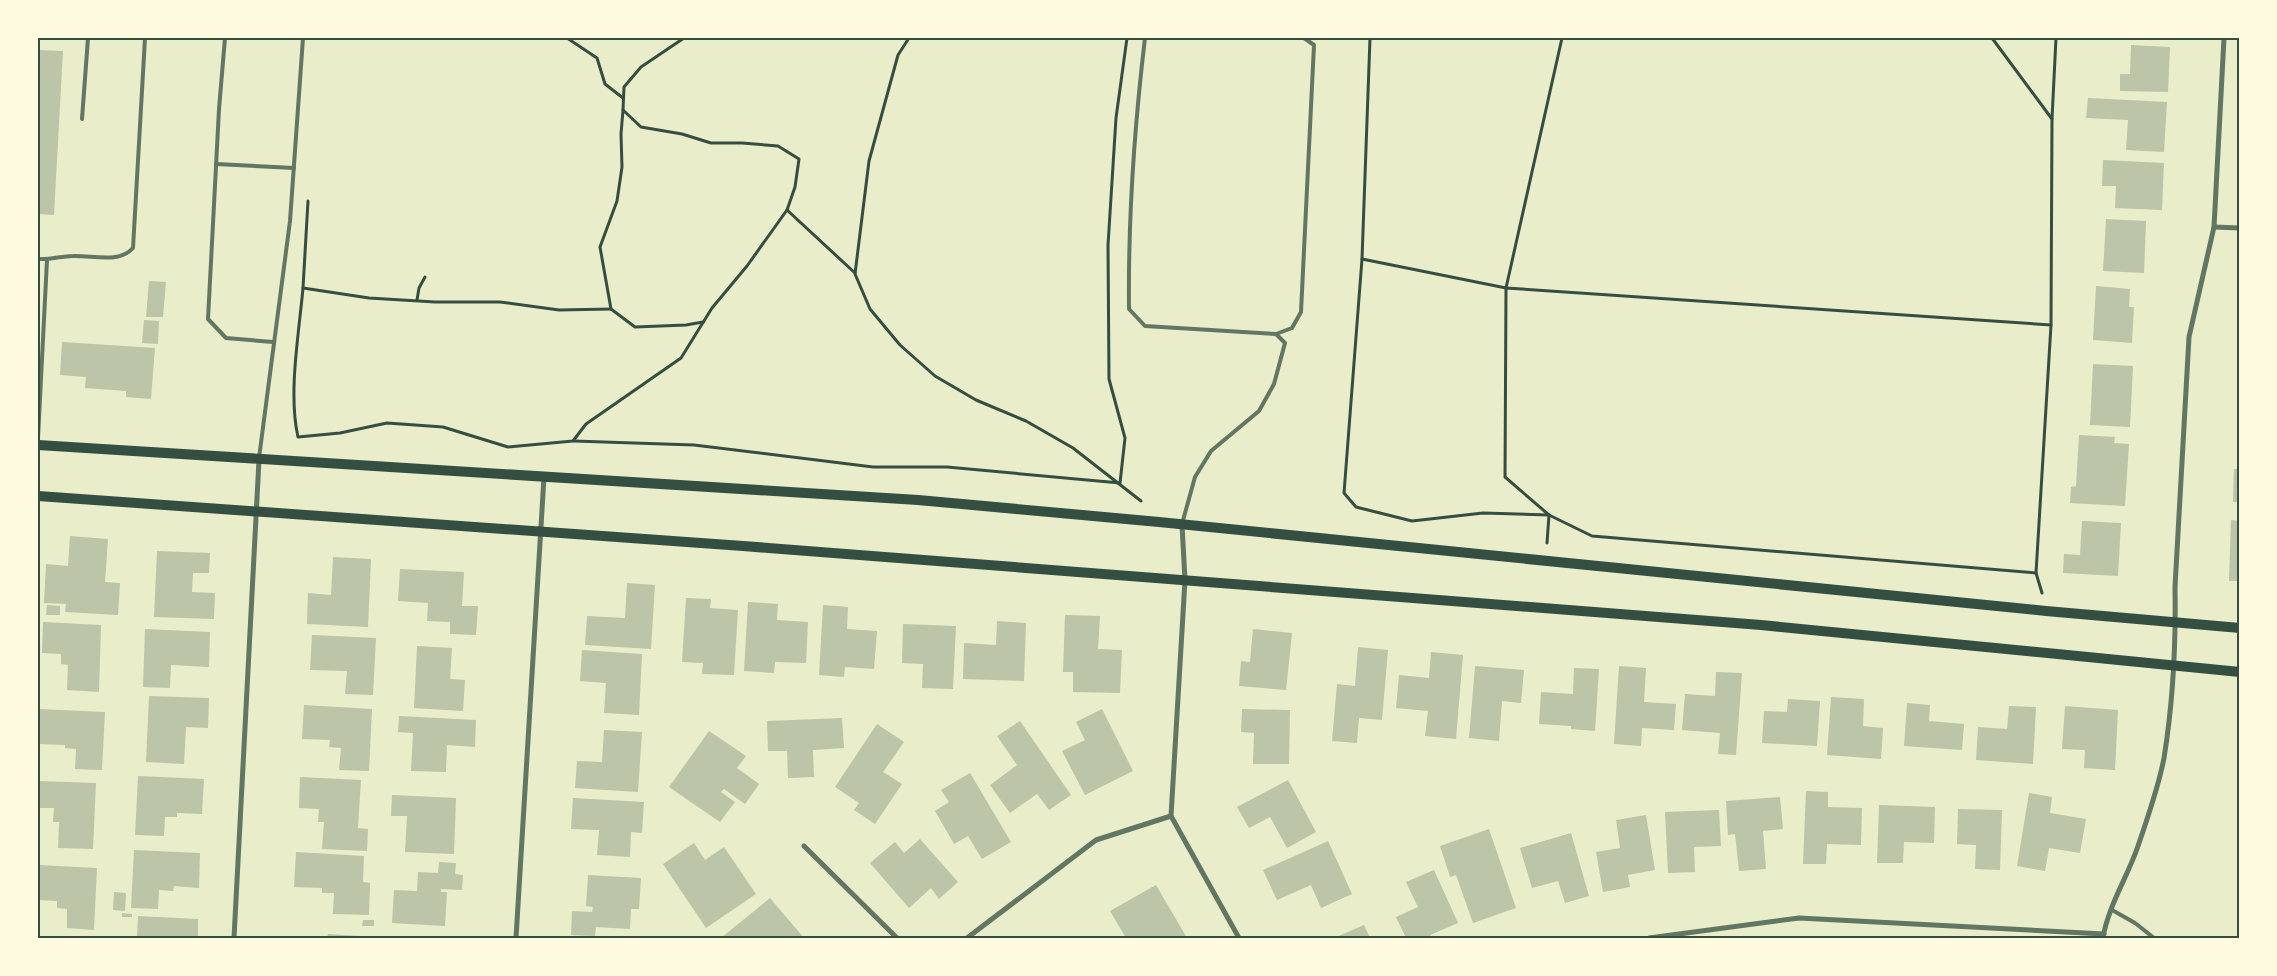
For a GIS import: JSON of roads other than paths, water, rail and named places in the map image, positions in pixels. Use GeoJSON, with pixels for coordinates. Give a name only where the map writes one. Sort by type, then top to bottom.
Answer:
{"type":"FeatureCollection","features":[{"type":"Feature","properties":{"kind":"main road"},"geometry":{"type":"LineString","coordinates":[[38,445],[918,500],[2176,624],[2240,628]]}},
{"type":"Feature","properties":{"kind":"main road"},"geometry":{"type":"LineString","coordinates":[[38,496],[1185,580],[1761,625],[2240,672]]}},
{"type":"Feature","properties":{"kind":"street"},"geometry":{"type":"LineString","coordinates":[[1649,938],[1799,918],[2104,936],[2112,910],[2138,847],[2164,760],[2174,666],[2175,587],[2189,337],[2214,227],[2224,38]]}},
{"type":"Feature","properties":{"kind":"street"},"geometry":{"type":"LineString","coordinates":[[2214,227],[2240,228]]}},
{"type":"Feature","properties":{"kind":"street"},"geometry":{"type":"LineString","coordinates":[[234,938],[259,460]]}},
{"type":"Feature","properties":{"kind":"street"},"geometry":{"type":"LineString","coordinates":[[516,938],[544,477]]}},
{"type":"Feature","properties":{"kind":"street"},"geometry":{"type":"LineString","coordinates":[[1182,525],[1185,580],[1171,816],[1239,938]]}},
{"type":"Feature","properties":{"kind":"street"},"geometry":{"type":"LineString","coordinates":[[967,938],[1096,840],[1171,816]]}},
{"type":"Feature","properties":{"kind":"street"},"geometry":{"type":"LineString","coordinates":[[804,846],[897,938]]}},
{"type":"Feature","properties":{"kind":"lane"},"geometry":{"type":"LineString","coordinates":[[82,119],[88,38]]}},
{"type":"Feature","properties":{"kind":"lane"},"geometry":{"type":"LineString","coordinates":[[38,259],[47,260],[72,256],[115,257],[128,254],[133,248],[144,38]]}},
{"type":"Feature","properties":{"kind":"lane"},"geometry":{"type":"LineString","coordinates":[[225,38],[208,319],[226,338],[273,342]]}},
{"type":"Feature","properties":{"kind":"lane"},"geometry":{"type":"LineString","coordinates":[[259,460],[290,221],[303,38]]}},
{"type":"Feature","properties":{"kind":"lane"},"geometry":{"type":"LineString","coordinates":[[1145,38],[1131,166],[1128,242],[1130,309],[1145,326],[1276,334],[1292,328],[1301,312],[1314,45],[1304,38]]}},
{"type":"Feature","properties":{"kind":"lane"},"geometry":{"type":"LineString","coordinates":[[216,164],[294,168]]}},
{"type":"Feature","properties":{"kind":"lane"},"geometry":{"type":"LineString","coordinates":[[38,438],[47,260]]}},
{"type":"Feature","properties":{"kind":"lane"},"geometry":{"type":"LineString","coordinates":[[1182,525],[1195,477],[1211,451],[1259,411],[1274,384],[1285,343],[1276,334]]}},
{"type":"Feature","properties":{"kind":"lane"},"geometry":{"type":"LineString","coordinates":[[2112,910],[2135,922],[2154,938]]}}]}
